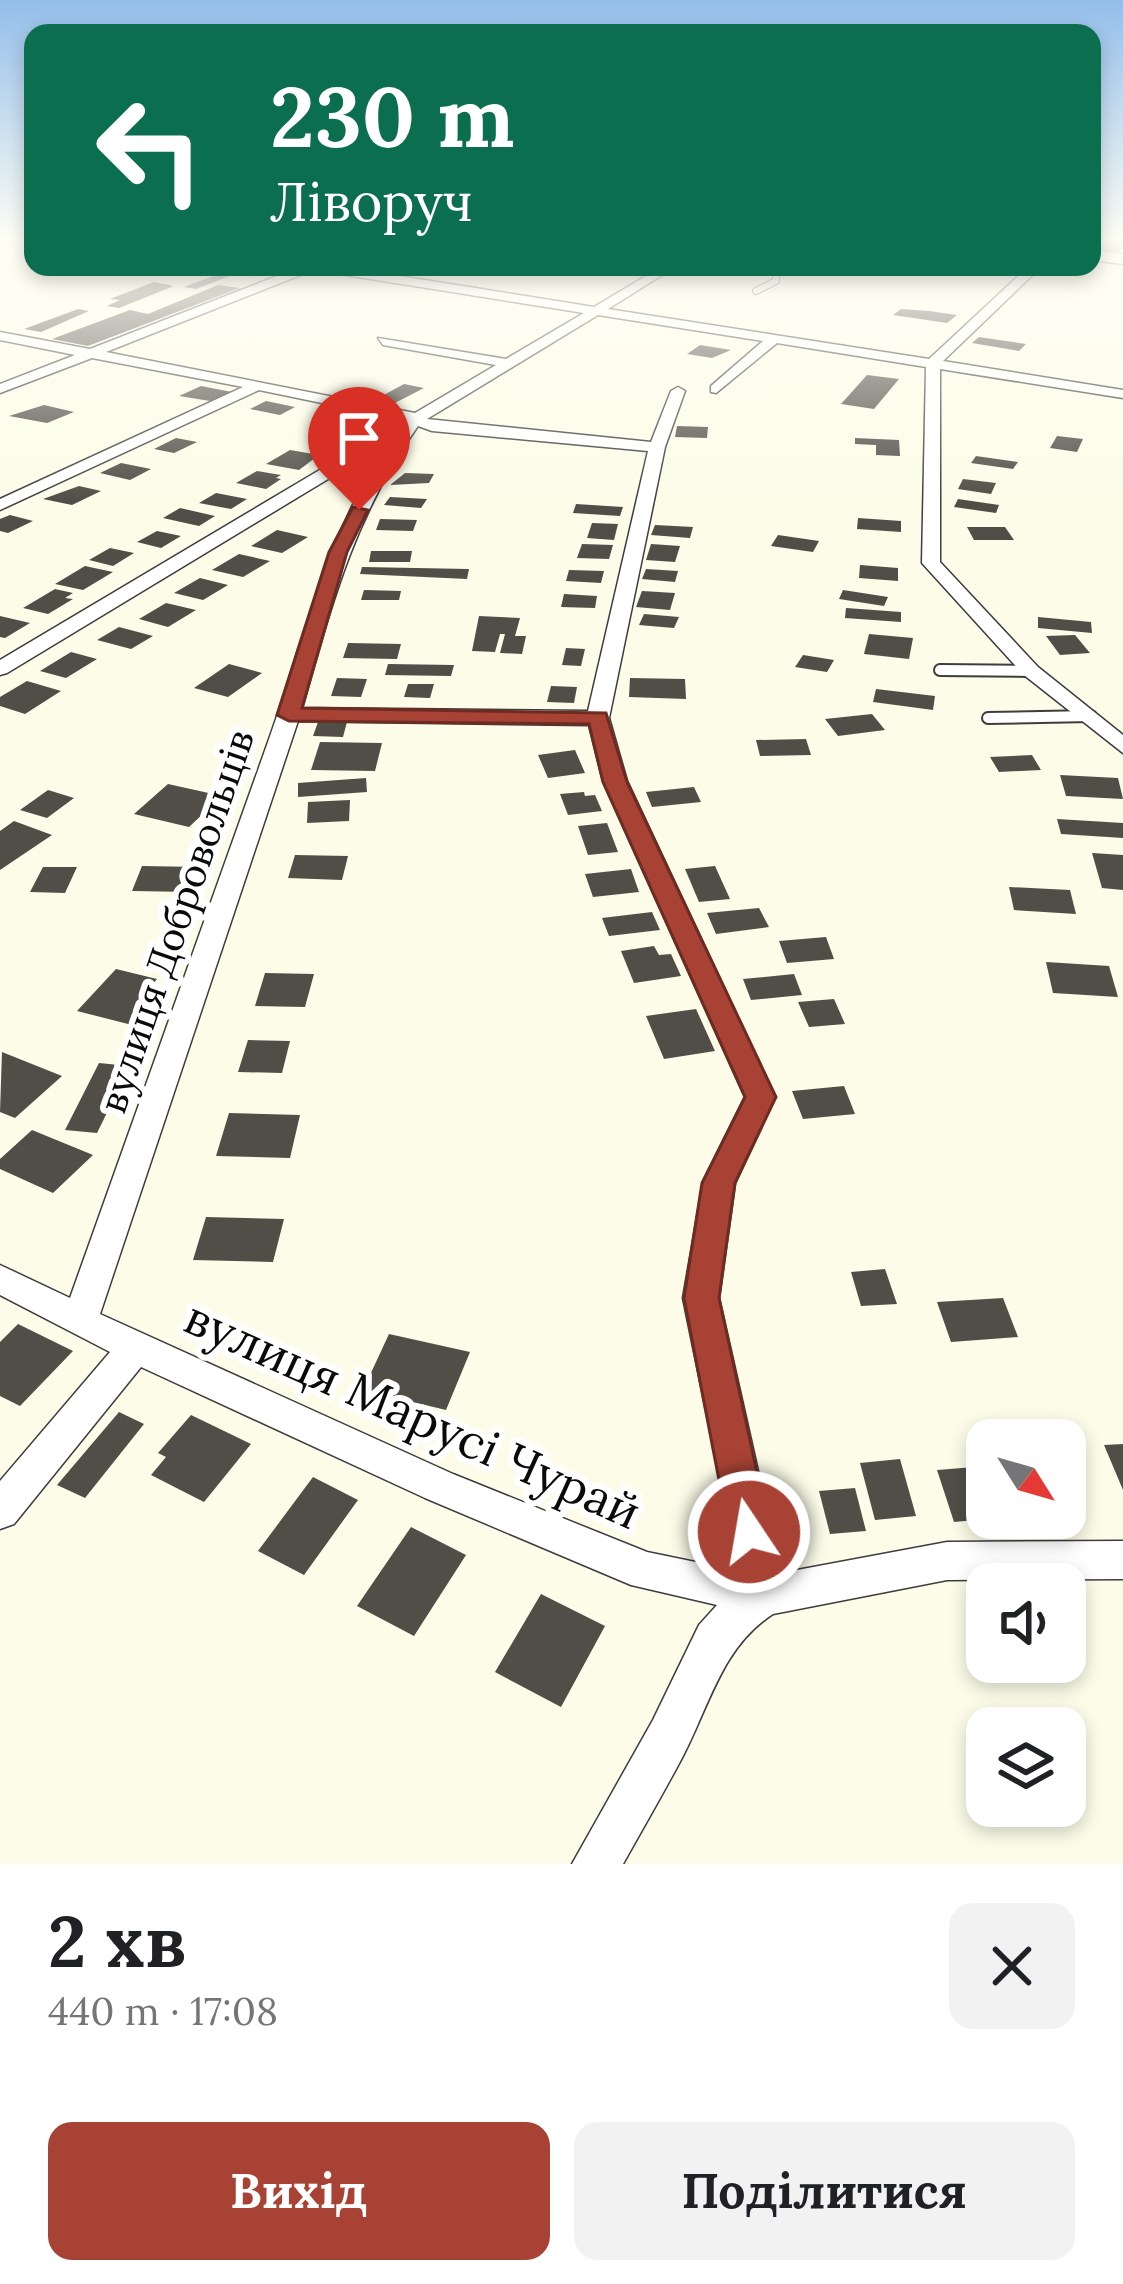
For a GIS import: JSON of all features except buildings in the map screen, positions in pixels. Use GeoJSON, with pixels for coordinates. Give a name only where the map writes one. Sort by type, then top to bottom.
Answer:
{"type":"FeatureCollection","features":[{"type":"Feature","properties":{"kind":"street"},"geometry":{"type":"LineString","coordinates":[[0,389],[160,327]]}},
{"type":"Feature","properties":{"kind":"street"},"geometry":{"type":"LineString","coordinates":[[0,669],[571,327]]}},
{"type":"Feature","properties":{"kind":"street"},"geometry":{"type":"LineString","coordinates":[[702,327],[1123,394]]}},
{"type":"Feature","properties":{"kind":"street"},"geometry":{"type":"LineString","coordinates":[[971,327],[933,363],[931,563],[1031,671],[1123,746]]}},
{"type":"Feature","properties":{"kind":"street"},"geometry":{"type":"LineString","coordinates":[[0,337],[398,412],[461,429],[657,447]]}},
{"type":"Feature","properties":{"kind":"street"},"geometry":{"type":"LineString","coordinates":[[716,389],[775,338]]}},
{"type":"Feature","properties":{"kind":"street"},"geometry":{"type":"LineString","coordinates":[[383,341],[512,364]]}},
{"type":"Feature","properties":{"kind":"street"},"geometry":{"type":"LineString","coordinates":[[0,506],[256,386]]}},
{"type":"Feature","properties":{"kind":"street"},"geometry":{"type":"LineString","coordinates":[[678,391],[657,447],[598,718],[615,782],[760,1097],[719,1183],[701,1298],[765,1596]]}},
{"type":"Feature","properties":{"kind":"street","name":"вулиця Добровольців"},"geometry":{"type":"LineString","coordinates":[[80,1321],[289,715],[338,552],[379,469],[414,420]]}},
{"type":"Feature","properties":{"kind":"street"},"geometry":{"type":"LineString","coordinates":[[289,715],[598,718]]}},
{"type":"Feature","properties":{"kind":"street","name":"вулиця Марусі Чурай"},"geometry":{"type":"LineString","coordinates":[[0,1279],[135,1348],[439,1486],[646,1571],[765,1596]]}},
{"type":"Feature","properties":{"kind":"street"},"geometry":{"type":"LineString","coordinates":[[0,1511],[135,1348]]}},
{"type":"Feature","properties":{"kind":"street"},"geometry":{"type":"LineString","coordinates":[[596,1864],[669,1736],[714,1640],[738,1613],[765,1596],[947,1561],[1123,1560]]}},
{"type":"Feature","properties":{"kind":"lane"},"geometry":{"type":"LineString","coordinates":[[940,670],[1031,671]]}},
{"type":"Feature","properties":{"kind":"lane"},"geometry":{"type":"LineString","coordinates":[[988,718],[1090,716]]}},
{"type":"Feature","properties":{"kind":"route"},"geometry":{"type":"LineString","coordinates":[[359,510],[338,552],[289,715],[598,718],[615,782],[760,1097],[719,1183],[701,1298],[749,1532]]}}]}
